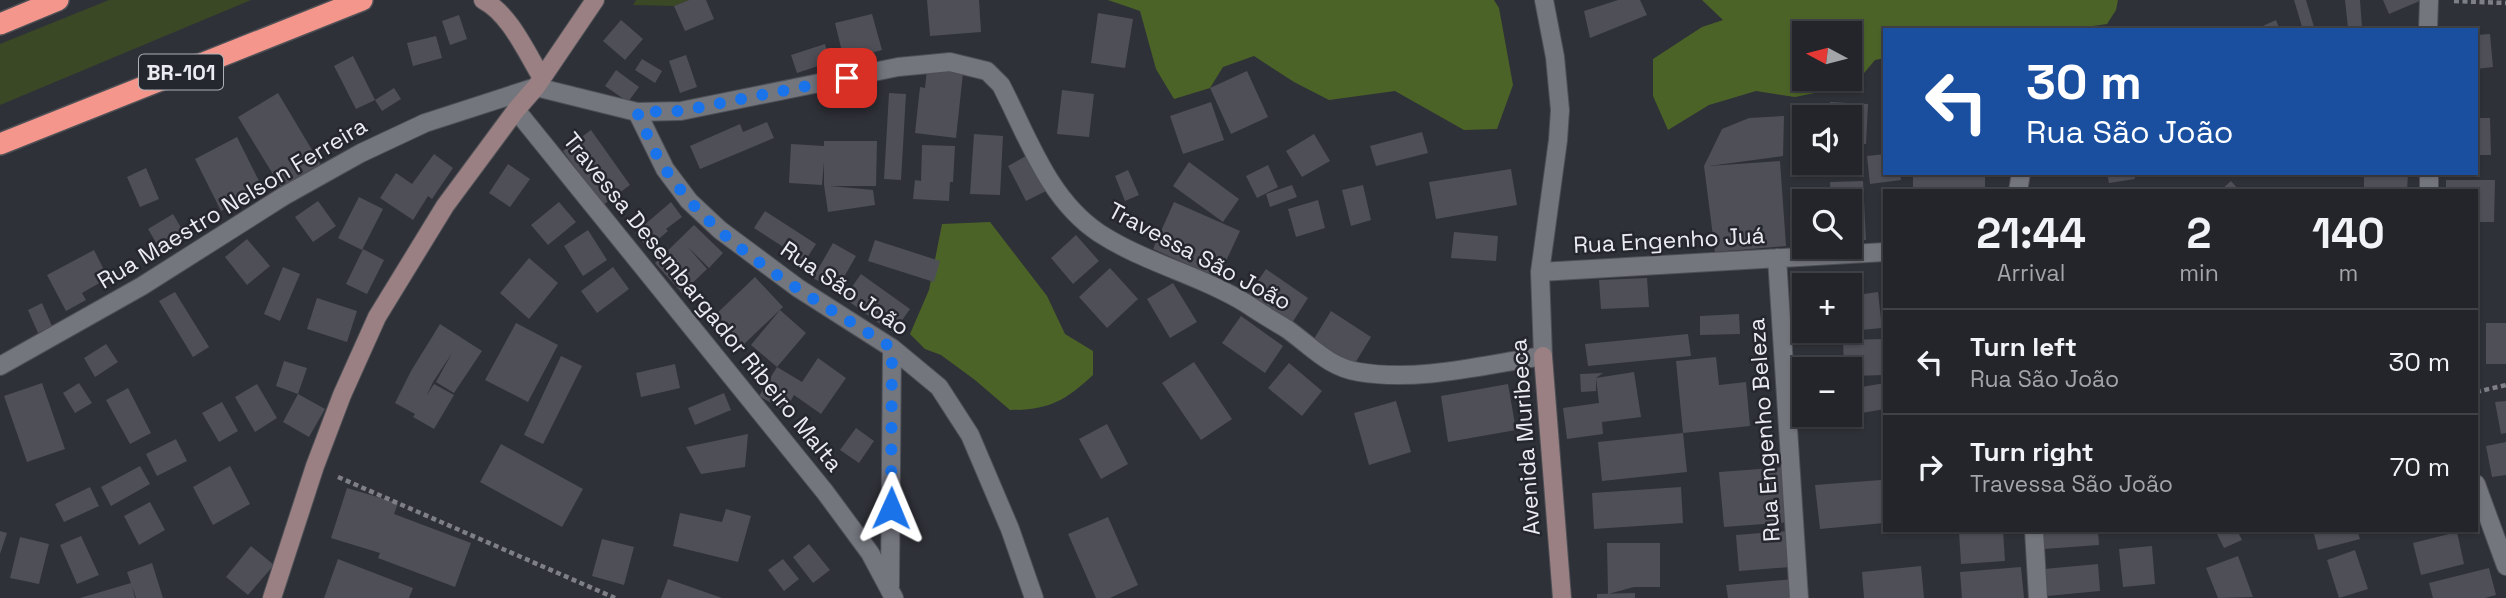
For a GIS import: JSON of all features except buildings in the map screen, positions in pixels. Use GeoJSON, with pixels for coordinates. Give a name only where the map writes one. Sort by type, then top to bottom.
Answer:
{"type":"FeatureCollection","features":[{"type":"Feature","properties":{"kind":"highway"},"geometry":{"type":"LineString","coordinates":[[0,24],[58,0]]}},
{"type":"Feature","properties":{"kind":"highway","name":"BR-101"},"geometry":{"type":"LineString","coordinates":[[0,144],[364,0]]}},
{"type":"Feature","properties":{"kind":"main road"},"geometry":{"type":"LineString","coordinates":[[483,0],[497,10],[508,25],[539,82]]}},
{"type":"Feature","properties":{"kind":"main road"},"geometry":{"type":"LineString","coordinates":[[272,598],[315,466],[342,395],[377,317],[445,206],[539,82],[595,0]]}},
{"type":"Feature","properties":{"kind":"main road","name":"Avenida Muribeca"},"geometry":{"type":"LineString","coordinates":[[1543,356],[1562,598]]}},
{"type":"Feature","properties":{"kind":"street","name":"Avenida Muribeca"},"geometry":{"type":"LineString","coordinates":[[1543,356],[1540,272],[1560,110],[1555,57],[1544,0]]}},
{"type":"Feature","properties":{"kind":"street"},"geometry":{"type":"LineString","coordinates":[[2428,28],[2429,0]]}},
{"type":"Feature","properties":{"kind":"street","name":"Travessa São João"},"geometry":{"type":"LineString","coordinates":[[539,82],[637,112],[681,111],[898,67],[950,62],[978,67],[987,71],[1001,85],[1029,145],[1052,185],[1082,219],[1120,245],[1229,293],[1336,365],[1356,372],[1425,374],[1543,356]]}},
{"type":"Feature","properties":{"kind":"street","name":"Rua Maestro Nelson Ferreira"},"geometry":{"type":"LineString","coordinates":[[0,366],[142,286],[284,196],[361,153],[425,123],[539,82]]}},
{"type":"Feature","properties":{"kind":"street","name":"Travessa Desembargador Ribeiro Malta"},"geometry":{"type":"LineString","coordinates":[[516,110],[825,492],[870,553],[892,593]]}},
{"type":"Feature","properties":{"kind":"street","name":"Rua São João"},"geometry":{"type":"LineString","coordinates":[[637,112],[665,169],[689,201],[720,230],[798,288],[892,348],[939,387],[970,435],[1010,529],[1034,598]]}},
{"type":"Feature","properties":{"kind":"street","name":"Rua Engenho Juá"},"geometry":{"type":"LineString","coordinates":[[1540,272],[1883,252]]}},
{"type":"Feature","properties":{"kind":"street","name":"Rua Engenho Beleza"},"geometry":{"type":"LineString","coordinates":[[1777,258],[1798,598]]}},
{"type":"Feature","properties":{"kind":"street"},"geometry":{"type":"LineString","coordinates":[[892,348],[892,593]]}},
{"type":"Feature","properties":{"kind":"street"},"geometry":{"type":"LineString","coordinates":[[2478,489],[2506,566]]}},
{"type":"Feature","properties":{"kind":"street"},"geometry":{"type":"LineString","coordinates":[[2034,532],[2038,598]]}},
{"type":"Feature","properties":{"kind":"path"},"geometry":{"type":"LineString","coordinates":[[2429,0],[2506,3]]}},
{"type":"Feature","properties":{"kind":"path"},"geometry":{"type":"LineString","coordinates":[[2478,392],[2506,385]]}},
{"type":"Feature","properties":{"kind":"path"},"geometry":{"type":"LineString","coordinates":[[315,466],[615,598]]}},
{"type":"Feature","properties":{"kind":"green space"},"geometry":{"type":"Polygon","coordinates":[[[109,0],[251,0],[0,105],[0,44],[109,0]]]}},
{"type":"Feature","properties":{"kind":"green space"},"geometry":{"type":"Polygon","coordinates":[[[636,0],[689,0],[674,6],[633,5],[636,0]]]}},
{"type":"Feature","properties":{"kind":"green space"},"geometry":{"type":"Polygon","coordinates":[[[1108,0],[1494,0],[1499,8],[1513,85],[1497,129],[1464,130],[1395,91],[1329,100],[1294,82],[1254,56],[1223,67],[1210,88],[1174,99],[1156,69],[1140,11],[1108,0]]]}},
{"type":"Feature","properties":{"kind":"green space"},"geometry":{"type":"Polygon","coordinates":[[[1702,0],[2118,0],[2116,10],[2107,24],[2079,28],[1883,28],[1883,58],[1875,60],[1862,75],[1862,21],[1792,21],[1792,91],[1824,91],[1795,97],[1756,91],[1709,105],[1668,130],[1653,96],[1653,59],[1702,27],[1723,20],[1702,0]]]}},
{"type":"Feature","properties":{"kind":"green space"},"geometry":{"type":"Polygon","coordinates":[[[990,222],[1047,296],[1065,334],[1093,351],[1093,375],[1065,398],[1046,406],[1010,410],[941,355],[925,349],[910,334],[929,290],[942,224],[990,222]]]}},
{"type":"Feature","properties":{"kind":"route"},"geometry":{"type":"LineString","coordinates":[[847,78],[681,111],[637,112],[665,169],[689,201],[720,230],[798,288],[892,348],[891,508]]}}]}
